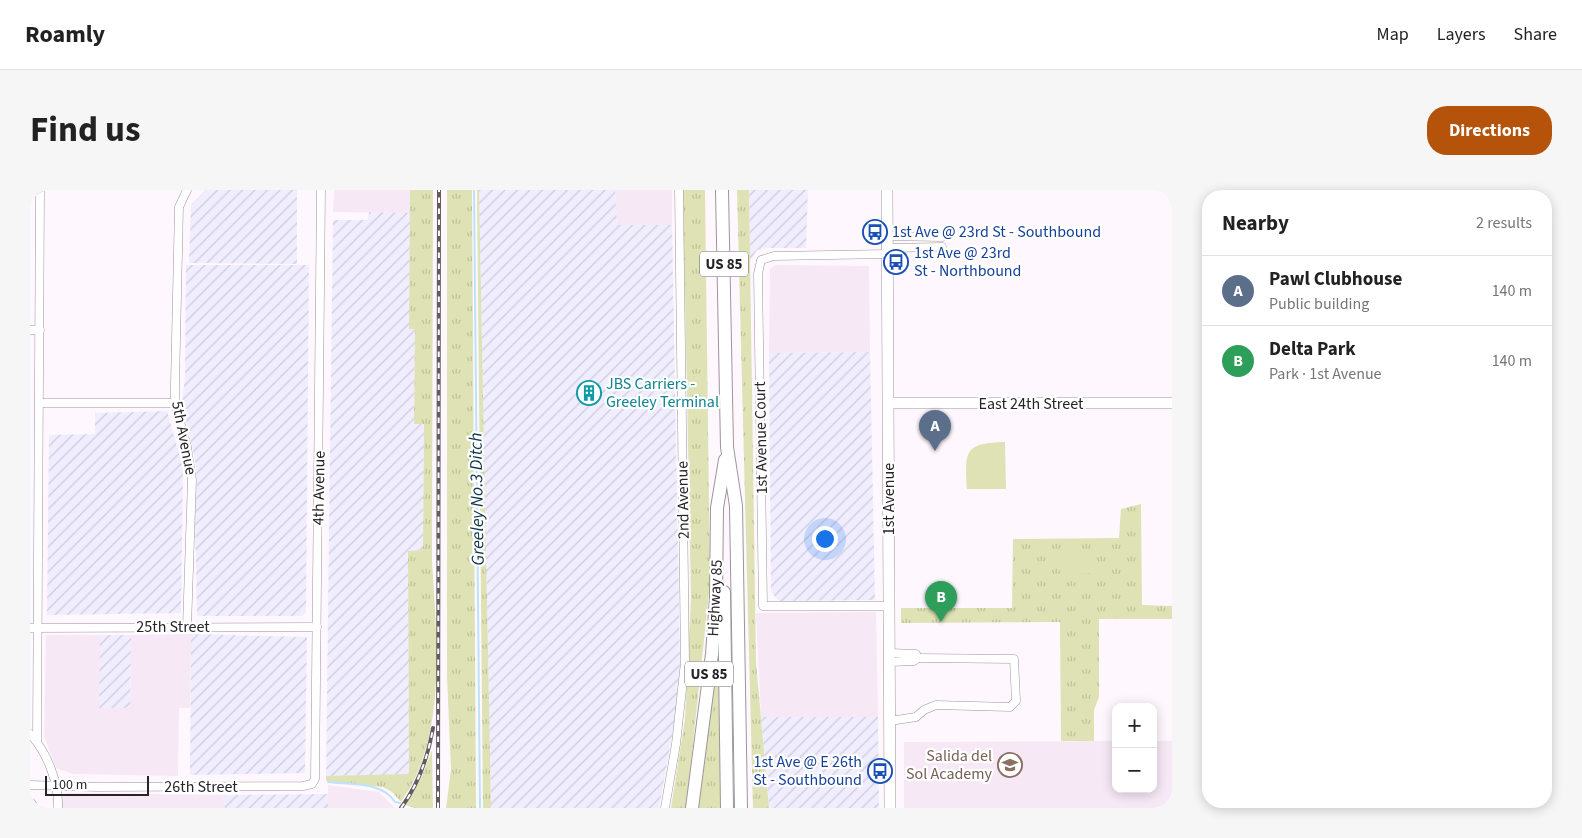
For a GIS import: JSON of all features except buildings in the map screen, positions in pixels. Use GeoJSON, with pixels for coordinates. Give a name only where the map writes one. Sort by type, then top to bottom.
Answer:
{"type":"FeatureCollection","features":[{"type":"Feature","properties":{"kind":"highway","name":"Highway 85"},"geometry":{"type":"LineString","coordinates":[[722,190],[727,447],[736,506],[742,805]]}},
{"type":"Feature","properties":{"kind":"highway","name":"Highway 85"},"geometry":{"type":"LineString","coordinates":[[692,808],[712,654],[718,540],[717,508],[727,447]]}},
{"type":"Feature","properties":{"kind":"highway"},"geometry":{"type":"LineString","coordinates":[[718,540],[723,564],[727,808]]}},
{"type":"Feature","properties":{"kind":"main road","name":"1st Avenue"},"geometry":{"type":"LineString","coordinates":[[887,190],[890,808]]}},
{"type":"Feature","properties":{"kind":"street"},"geometry":{"type":"LineString","coordinates":[[37,741],[40,190]]}},
{"type":"Feature","properties":{"kind":"street","name":"5th Avenue"},"geometry":{"type":"LineString","coordinates":[[187,190],[179,207],[175,403],[187,447],[192,480],[187,627]]}},
{"type":"Feature","properties":{"kind":"street","name":"4th Avenue"},"geometry":{"type":"LineString","coordinates":[[312,784],[316,770],[321,190]]}},
{"type":"Feature","properties":{"kind":"street","name":"2nd Avenue"},"geometry":{"type":"LineString","coordinates":[[665,808],[676,744],[685,662],[679,190]]}},
{"type":"Feature","properties":{"kind":"street"},"geometry":{"type":"LineString","coordinates":[[887,246],[942,237]]}},
{"type":"Feature","properties":{"kind":"street"},"geometry":{"type":"LineString","coordinates":[[887,246],[942,247]]}},
{"type":"Feature","properties":{"kind":"street","name":"1st Avenue Court"},"geometry":{"type":"LineString","coordinates":[[887,246],[774,256],[762,260],[759,270],[763,606],[889,606]]}},
{"type":"Feature","properties":{"kind":"street"},"geometry":{"type":"LineString","coordinates":[[30,330],[40,330]]}},
{"type":"Feature","properties":{"kind":"street"},"geometry":{"type":"LineString","coordinates":[[40,403],[175,403]]}},
{"type":"Feature","properties":{"kind":"street","name":"East 24th Street"},"geometry":{"type":"LineString","coordinates":[[889,404],[1172,403]]}},
{"type":"Feature","properties":{"kind":"street","name":"25th Street"},"geometry":{"type":"LineString","coordinates":[[30,628],[317,627]]}},
{"type":"Feature","properties":{"kind":"street"},"geometry":{"type":"LineString","coordinates":[[890,657],[916,654],[918,658],[1014,659],[1016,701],[1010,706],[936,706],[924,710],[916,718],[890,721]]}},
{"type":"Feature","properties":{"kind":"street"},"geometry":{"type":"LineString","coordinates":[[30,734],[37,741],[56,785],[59,794],[58,808]]}},
{"type":"Feature","properties":{"kind":"street","name":"26th Street"},"geometry":{"type":"LineString","coordinates":[[30,785],[116,787],[312,784]]}},
{"type":"Feature","properties":{"kind":"shaded area"},"geometry":{"type":"Polygon","coordinates":[[[206,190],[297,190],[297,264],[189,263],[191,205],[206,190]]]}},
{"type":"Feature","properties":{"kind":"shaded area"},"geometry":{"type":"Polygon","coordinates":[[[334,190],[410,190],[410,213],[333,212],[334,190]]]}},
{"type":"Feature","properties":{"kind":"shaded area"},"geometry":{"type":"Polygon","coordinates":[[[479,190],[615,190],[617,225],[672,225],[680,663],[675,719],[659,808],[491,808],[479,190]]]}},
{"type":"Feature","properties":{"kind":"shaded area"},"geometry":{"type":"Polygon","coordinates":[[[615,190],[672,190],[672,225],[617,225],[615,190]]]}},
{"type":"Feature","properties":{"kind":"shaded area"},"geometry":{"type":"Polygon","coordinates":[[[749,190],[808,190],[806,248],[768,248],[757,250],[750,261],[749,190]]]}},
{"type":"Feature","properties":{"kind":"shaded area"},"geometry":{"type":"Polygon","coordinates":[[[369,212],[410,213],[409,328],[415,329],[414,424],[424,423],[423,550],[408,551],[409,775],[326,776],[333,220],[368,220],[369,212]]]}},
{"type":"Feature","properties":{"kind":"shaded area"},"geometry":{"type":"Polygon","coordinates":[[[186,265],[309,265],[306,612],[302,616],[197,616],[195,521],[197,479],[195,459],[182,402],[185,377],[186,265]]]}},
{"type":"Feature","properties":{"kind":"shaded area"},"geometry":{"type":"Polygon","coordinates":[[[775,265],[869,266],[870,352],[769,353],[770,269],[775,265]]]}},
{"type":"Feature","properties":{"kind":"shaded area"},"geometry":{"type":"Polygon","coordinates":[[[870,352],[875,600],[779,601],[771,592],[769,353],[870,352]]]}},
{"type":"Feature","properties":{"kind":"shaded area"},"geometry":{"type":"Polygon","coordinates":[[[167,411],[183,468],[181,613],[47,615],[49,435],[95,434],[95,413],[167,411]]]}},
{"type":"Feature","properties":{"kind":"shaded area"},"geometry":{"type":"Polygon","coordinates":[[[876,612],[878,717],[761,717],[756,613],[876,612]]]}},
{"type":"Feature","properties":{"kind":"shaded area"},"geometry":{"type":"Polygon","coordinates":[[[191,634],[190,708],[179,708],[178,776],[73,774],[56,768],[44,736],[46,635],[100,635],[100,708],[130,708],[131,635],[191,634]]]}},
{"type":"Feature","properties":{"kind":"shaded area"},"geometry":{"type":"Polygon","coordinates":[[[191,634],[307,637],[305,773],[190,775],[191,634]]]}},
{"type":"Feature","properties":{"kind":"shaded area"},"geometry":{"type":"Polygon","coordinates":[[[100,635],[131,635],[130,708],[99,708],[100,635]]]}},
{"type":"Feature","properties":{"kind":"shaded area"},"geometry":{"type":"Polygon","coordinates":[[[761,717],[878,717],[879,808],[769,808],[761,717]]]}},
{"type":"Feature","properties":{"kind":"shaded area","name":"Salida del Sol Academy"},"geometry":{"type":"Polygon","coordinates":[[[1112,741],[1112,793],[1157,793],[1157,741],[1172,741],[1172,808],[904,808],[904,742],[1112,741]]]}},
{"type":"Feature","properties":{"kind":"shaded area"},"geometry":{"type":"Polygon","coordinates":[[[328,785],[379,792],[395,808],[328,808],[328,785]]]}},
{"type":"Feature","properties":{"kind":"shaded area"},"geometry":{"type":"Polygon","coordinates":[[[63,794],[225,795],[225,808],[61,808],[63,794]]]}},
{"type":"Feature","properties":{"kind":"shaded area"},"geometry":{"type":"Polygon","coordinates":[[[328,794],[328,808],[225,808],[225,795],[328,794]]]}},
{"type":"Feature","properties":{"kind":"green space"},"geometry":{"type":"Polygon","coordinates":[[[410,190],[433,190],[432,561],[436,670],[435,698],[425,751],[414,779],[401,802],[392,792],[383,787],[326,781],[326,776],[409,774],[408,551],[423,550],[424,424],[414,424],[415,329],[409,329],[410,190]]]}},
{"type":"Feature","properties":{"kind":"green space"},"geometry":{"type":"Polygon","coordinates":[[[447,190],[472,190],[476,808],[446,808],[451,770],[447,676],[447,190]]]}},
{"type":"Feature","properties":{"kind":"green space"},"geometry":{"type":"Polygon","coordinates":[[[477,190],[479,190],[491,808],[483,808],[477,190]]]}},
{"type":"Feature","properties":{"kind":"green space"},"geometry":{"type":"Polygon","coordinates":[[[683,190],[705,190],[710,584],[686,808],[671,808],[685,719],[691,598],[683,190]]]}},
{"type":"Feature","properties":{"kind":"green space"},"geometry":{"type":"Polygon","coordinates":[[[737,190],[749,190],[756,662],[769,808],[753,808],[737,190]]]}},
{"type":"Feature","properties":{"kind":"green space"},"geometry":{"type":"Polygon","coordinates":[[[1005,442],[1006,489],[967,489],[967,458],[974,447],[981,444],[1005,442]]]}},
{"type":"Feature","properties":{"kind":"green space"},"geometry":{"type":"Polygon","coordinates":[[[1141,504],[1142,605],[1172,606],[1172,619],[1099,619],[1099,697],[1094,710],[1094,741],[1061,741],[1060,622],[901,623],[901,608],[1012,608],[1013,539],[1119,538],[1121,509],[1141,504]]]}},
{"type":"Feature","properties":{"kind":"green space"},"geometry":{"type":"Polygon","coordinates":[[[1060,550],[1076,550],[1076,574],[1060,574],[1060,550]]]}},
{"type":"Feature","properties":{"kind":"green space"},"geometry":{"type":"Polygon","coordinates":[[[1079,550],[1095,550],[1095,573],[1079,574],[1079,550]]]}},
{"type":"Feature","properties":{"kind":"green space"},"geometry":{"type":"Polygon","coordinates":[[[717,649],[720,650],[721,808],[698,808],[717,649]]]}},
{"type":"Feature","properties":{"kind":"green space"},"geometry":{"type":"Polygon","coordinates":[[[432,750],[433,808],[414,808],[406,805],[422,776],[432,750]]]}},
{"type":"Feature","properties":{"kind":"waterway","name":"Greeley No.3 Ditch"},"geometry":{"type":"LineString","coordinates":[[474,190],[480,808]]}},
{"type":"Feature","properties":{"kind":"waterway"},"geometry":{"type":"LineString","coordinates":[[328,782],[374,787],[382,790],[395,802],[400,803]]}},
{"type":"Feature","properties":{"kind":"railway"},"geometry":{"type":"LineString","coordinates":[[438,808],[439,190]]}},
{"type":"Feature","properties":{"kind":"railway"},"geometry":{"type":"LineString","coordinates":[[401,808],[422,770],[433,728]]}},
{"type":"Feature","properties":{"kind":"place","name":"1st Ave @ 23rd St - Southbound"},"geometry":{"type":"Point","coordinates":[875,232]}},
{"type":"Feature","properties":{"kind":"place","name":"1st Ave @ 23rd St - Northbound"},"geometry":{"type":"Point","coordinates":[896,262]}},
{"type":"Feature","properties":{"kind":"place","name":"JBS Carriers - Greeley Terminal"},"geometry":{"type":"Point","coordinates":[589,393]}},
{"type":"Feature","properties":{"kind":"place","name":"Pawl Clubhouse"},"geometry":{"type":"Point","coordinates":[935,451]}},
{"type":"Feature","properties":{"kind":"place","name":"Delta Park"},"geometry":{"type":"Point","coordinates":[941,622]}},
{"type":"Feature","properties":{"kind":"place","name":"Salida del Sol Academy"},"geometry":{"type":"Point","coordinates":[1010,765]}},
{"type":"Feature","properties":{"kind":"place","name":"1st Ave @ E 26th St - Southbound"},"geometry":{"type":"Point","coordinates":[880,771]}}]}
